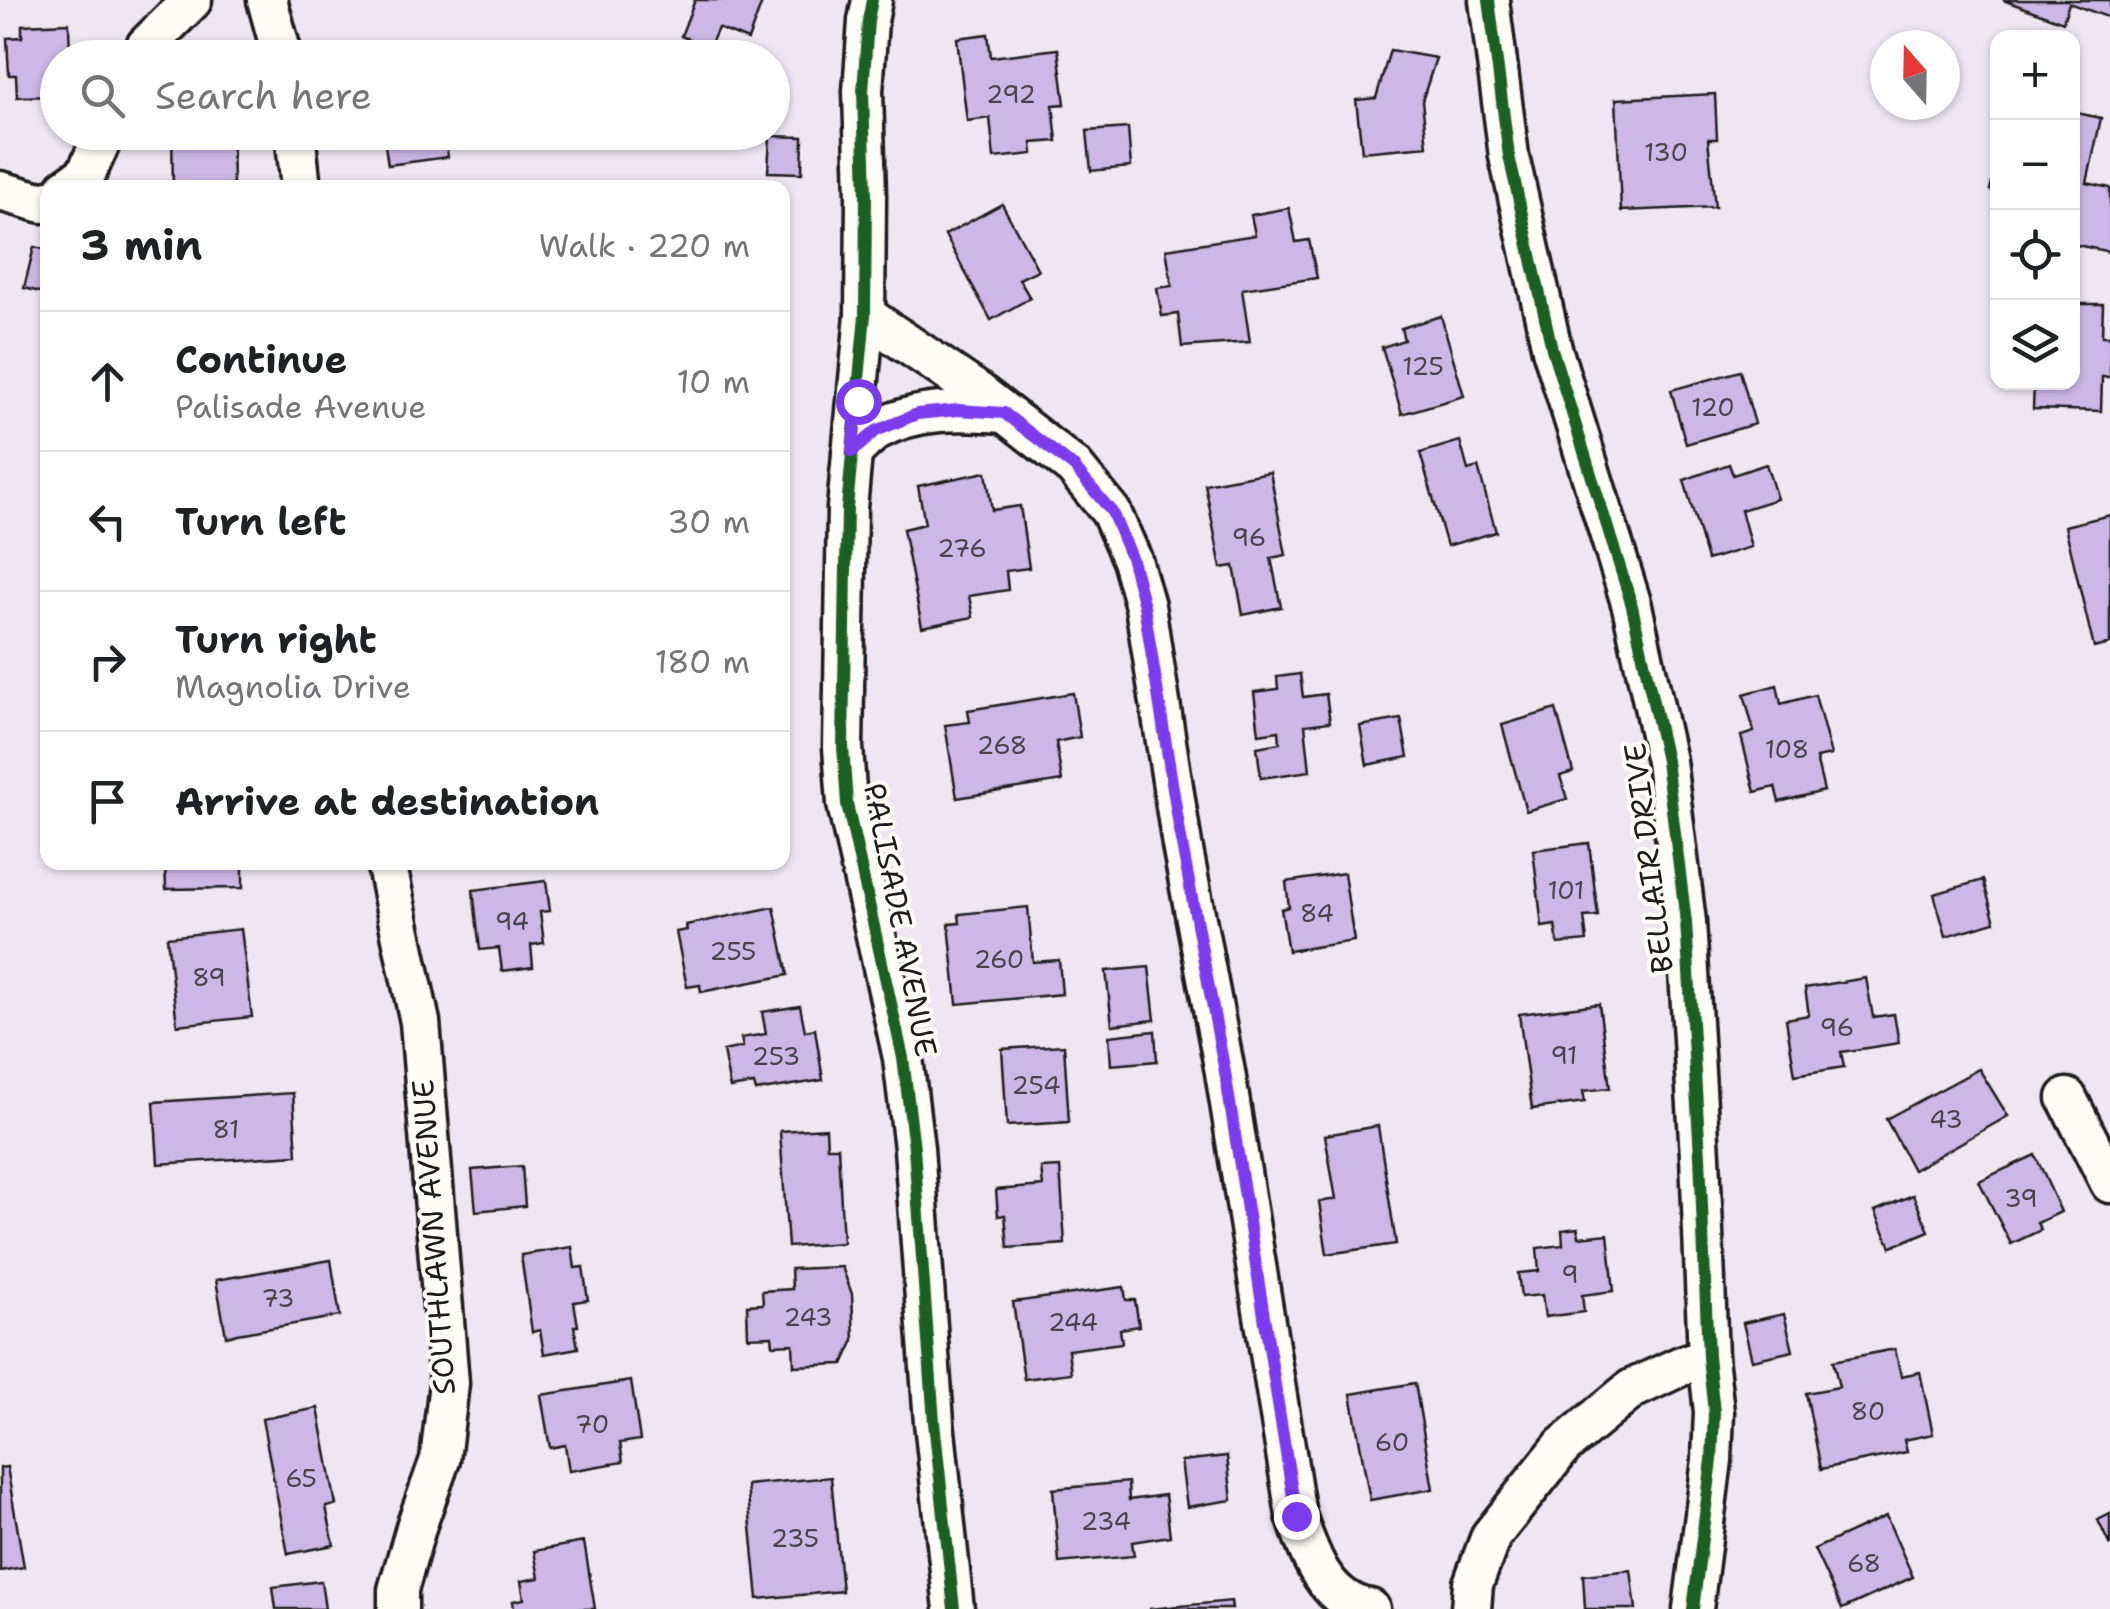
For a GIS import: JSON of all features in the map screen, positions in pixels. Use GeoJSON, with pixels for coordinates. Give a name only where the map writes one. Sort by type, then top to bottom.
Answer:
{"type":"FeatureCollection","features":[{"type":"Feature","properties":{"kind":"street"},"geometry":{"type":"LineString","coordinates":[[152,40],[192,0]]}},
{"type":"Feature","properties":{"kind":"street"},"geometry":{"type":"LineString","coordinates":[[267,0],[278,40]]}},
{"type":"Feature","properties":{"kind":"street","name":"PALISADE AVENUE"},"geometry":{"type":"LineString","coordinates":[[872,0],[863,91],[865,315],[846,526],[843,747],[847,804],[903,1058],[954,1609]]}},
{"type":"Feature","properties":{"kind":"street","name":"BELLAIR DRIVE"},"geometry":{"type":"LineString","coordinates":[[1489,0],[1509,156],[1552,349],[1632,606],[1666,761],[1686,922],[1714,1412],[1694,1609]]}},
{"type":"Feature","properties":{"kind":"street"},"geometry":{"type":"LineString","coordinates":[[77,180],[86,174],[97,150]]}},
{"type":"Feature","properties":{"kind":"street"},"geometry":{"type":"LineString","coordinates":[[297,150],[300,180]]}},
{"type":"Feature","properties":{"kind":"street"},"geometry":{"type":"LineString","coordinates":[[0,191],[40,202]]}},
{"type":"Feature","properties":{"kind":"street"},"geometry":{"type":"LineString","coordinates":[[865,315],[902,338],[1074,467],[1112,512],[1132,560],[1144,606],[1182,845],[1225,1072],[1296,1516],[1310,1557],[1335,1592],[1370,1609]]}},
{"type":"Feature","properties":{"kind":"street"},"geometry":{"type":"LineString","coordinates":[[852,452],[876,431],[917,414],[958,410],[1004,413]]}},
{"type":"Feature","properties":{"kind":"street","name":"SOUTHLAWN AVENUE"},"geometry":{"type":"LineString","coordinates":[[388,870],[420,1022],[449,1383],[440,1460],[416,1524],[398,1590],[398,1609]]}},
{"type":"Feature","properties":{"kind":"street"},"geometry":{"type":"LineString","coordinates":[[2067,1098],[2110,1184]]}},
{"type":"Feature","properties":{"kind":"street"},"geometry":{"type":"LineString","coordinates":[[1471,1609],[1474,1584],[1491,1536],[1562,1446],[1632,1389],[1708,1358]]}},
{"type":"Feature","properties":{"kind":"building"},"geometry":{"type":"Polygon","coordinates":[[[695,0],[763,0],[748,40],[718,28],[713,40],[681,36],[695,0]]]}},
{"type":"Feature","properties":{"kind":"building"},"geometry":{"type":"Polygon","coordinates":[[[2003,0],[2110,0],[2110,18],[2069,3],[2063,22],[2003,0]]]}},
{"type":"Feature","properties":{"kind":"building"},"geometry":{"type":"Polygon","coordinates":[[[69,23],[69,40],[40,40],[40,96],[17,97],[16,75],[9,75],[7,38],[22,37],[22,25],[69,23]]]}},
{"type":"Feature","properties":{"kind":"building"},"geometry":{"type":"Polygon","coordinates":[[[988,34],[991,57],[1058,49],[1065,104],[1053,105],[1057,141],[1032,143],[1033,154],[994,158],[990,118],[967,121],[957,38],[988,34]]]}},
{"type":"Feature","properties":{"kind":"building"},"geometry":{"type":"Polygon","coordinates":[[[1390,50],[1436,58],[1422,101],[1427,146],[1362,152],[1356,100],[1376,98],[1390,50]]]}},
{"type":"Feature","properties":{"kind":"building"},"geometry":{"type":"Polygon","coordinates":[[[1715,94],[1717,139],[1708,139],[1715,207],[1621,211],[1616,99],[1715,94]]]}},
{"type":"Feature","properties":{"kind":"building"},"geometry":{"type":"Polygon","coordinates":[[[2080,114],[2101,118],[2087,183],[2110,188],[2110,252],[2080,246],[2080,114]]]}},
{"type":"Feature","properties":{"kind":"building"},"geometry":{"type":"Polygon","coordinates":[[[1128,128],[1131,167],[1091,171],[1087,131],[1128,128]]]}},
{"type":"Feature","properties":{"kind":"building"},"geometry":{"type":"Polygon","coordinates":[[[790,137],[803,137],[802,173],[768,172],[769,150],[790,150],[790,137]]]}},
{"type":"Feature","properties":{"kind":"building"},"geometry":{"type":"Polygon","coordinates":[[[172,150],[232,150],[233,180],[173,180],[172,150]]]}},
{"type":"Feature","properties":{"kind":"building"},"geometry":{"type":"Polygon","coordinates":[[[386,150],[447,150],[448,157],[388,165],[386,150]]]}},
{"type":"Feature","properties":{"kind":"building"},"geometry":{"type":"Polygon","coordinates":[[[1002,204],[1038,270],[1019,279],[1030,298],[991,320],[945,235],[1002,204]]]}},
{"type":"Feature","properties":{"kind":"building"},"geometry":{"type":"Polygon","coordinates":[[[1289,208],[1296,242],[1309,240],[1317,278],[1242,289],[1250,342],[1182,347],[1178,314],[1162,316],[1157,288],[1172,286],[1166,249],[1255,235],[1251,215],[1289,208]]]}},
{"type":"Feature","properties":{"kind":"building"},"geometry":{"type":"Polygon","coordinates":[[[34,247],[40,248],[40,292],[24,288],[34,247]]]}},
{"type":"Feature","properties":{"kind":"building"},"geometry":{"type":"Polygon","coordinates":[[[2080,304],[2103,304],[2102,336],[2110,336],[2110,377],[2102,377],[2101,411],[2033,409],[2034,390],[2080,390],[2080,304]]]}},
{"type":"Feature","properties":{"kind":"building"},"geometry":{"type":"Polygon","coordinates":[[[1441,316],[1464,396],[1402,414],[1382,347],[1404,340],[1401,328],[1441,316]]]}},
{"type":"Feature","properties":{"kind":"building"},"geometry":{"type":"Polygon","coordinates":[[[1740,371],[1755,424],[1686,444],[1671,390],[1740,371]]]}},
{"type":"Feature","properties":{"kind":"building"},"geometry":{"type":"Polygon","coordinates":[[[1460,441],[1468,470],[1478,467],[1496,532],[1447,546],[1420,453],[1460,441]]]}},
{"type":"Feature","properties":{"kind":"building"},"geometry":{"type":"Polygon","coordinates":[[[1729,464],[1733,475],[1766,464],[1777,499],[1741,510],[1751,547],[1707,560],[1684,480],[1729,464]]]}},
{"type":"Feature","properties":{"kind":"building"},"geometry":{"type":"Polygon","coordinates":[[[986,472],[992,510],[1020,506],[1029,568],[1006,571],[1008,590],[969,596],[973,617],[922,627],[903,529],[925,524],[918,486],[986,472]]]}},
{"type":"Feature","properties":{"kind":"building"},"geometry":{"type":"Polygon","coordinates":[[[1270,472],[1286,555],[1271,558],[1281,607],[1243,615],[1234,566],[1221,568],[1205,484],[1270,472]]]}},
{"type":"Feature","properties":{"kind":"building"},"geometry":{"type":"Polygon","coordinates":[[[2110,515],[2110,644],[2094,648],[2065,526],[2110,515]]]}},
{"type":"Feature","properties":{"kind":"building"},"geometry":{"type":"Polygon","coordinates":[[[1300,674],[1303,697],[1326,694],[1330,722],[1305,725],[1310,771],[1261,778],[1257,747],[1280,743],[1279,731],[1259,734],[1254,692],[1278,689],[1277,677],[1300,674]]]}},
{"type":"Feature","properties":{"kind":"building"},"geometry":{"type":"Polygon","coordinates":[[[1777,685],[1781,704],[1815,695],[1831,755],[1816,758],[1824,791],[1779,802],[1775,787],[1755,792],[1741,736],[1754,732],[1744,694],[1777,685]]]}},
{"type":"Feature","properties":{"kind":"building"},"geometry":{"type":"Polygon","coordinates":[[[1073,693],[1080,737],[1056,742],[1062,781],[957,798],[945,725],[970,722],[968,710],[1073,693]]]}},
{"type":"Feature","properties":{"kind":"building"},"geometry":{"type":"Polygon","coordinates":[[[1556,709],[1573,772],[1560,776],[1567,799],[1526,811],[1502,725],[1556,709]]]}},
{"type":"Feature","properties":{"kind":"building"},"geometry":{"type":"Polygon","coordinates":[[[1401,719],[1408,757],[1367,765],[1360,726],[1401,719]]]}},
{"type":"Feature","properties":{"kind":"building"},"geometry":{"type":"Polygon","coordinates":[[[1589,843],[1598,916],[1584,917],[1587,941],[1558,944],[1555,925],[1542,927],[1533,850],[1589,843]]]}},
{"type":"Feature","properties":{"kind":"building"},"geometry":{"type":"Polygon","coordinates":[[[165,870],[243,870],[243,888],[166,889],[165,870]]]}},
{"type":"Feature","properties":{"kind":"building"},"geometry":{"type":"Polygon","coordinates":[[[1344,873],[1354,941],[1288,951],[1281,909],[1289,907],[1286,882],[1344,873]]]}},
{"type":"Feature","properties":{"kind":"building"},"geometry":{"type":"Polygon","coordinates":[[[1983,880],[1995,922],[1946,936],[1934,894],[1983,880]]]}},
{"type":"Feature","properties":{"kind":"building"},"geometry":{"type":"Polygon","coordinates":[[[546,881],[550,911],[540,912],[544,943],[531,945],[533,967],[502,971],[499,948],[480,950],[473,890],[546,881]]]}},
{"type":"Feature","properties":{"kind":"building"},"geometry":{"type":"Polygon","coordinates":[[[774,907],[788,975],[701,992],[700,985],[687,987],[676,932],[687,930],[686,925],[774,907]]]}},
{"type":"Feature","properties":{"kind":"building"},"geometry":{"type":"Polygon","coordinates":[[[1028,907],[1033,962],[1059,960],[1062,994],[957,1004],[949,924],[960,923],[959,914],[1028,907]]]}},
{"type":"Feature","properties":{"kind":"building"},"geometry":{"type":"Polygon","coordinates":[[[241,929],[252,1017],[177,1025],[167,937],[241,929]]]}},
{"type":"Feature","properties":{"kind":"building"},"geometry":{"type":"Polygon","coordinates":[[[1149,967],[1155,1020],[1112,1025],[1106,971],[1149,967]]]}},
{"type":"Feature","properties":{"kind":"building"},"geometry":{"type":"Polygon","coordinates":[[[1866,978],[1873,1017],[1894,1014],[1899,1043],[1841,1052],[1844,1067],[1795,1075],[1786,1019],[1809,1015],[1805,988],[1866,978]]]}},
{"type":"Feature","properties":{"kind":"building"},"geometry":{"type":"Polygon","coordinates":[[[1599,1004],[1610,1088],[1583,1091],[1585,1102],[1532,1109],[1519,1014],[1599,1004]]]}},
{"type":"Feature","properties":{"kind":"building"},"geometry":{"type":"Polygon","coordinates":[[[800,1006],[805,1031],[815,1029],[823,1080],[756,1091],[754,1084],[730,1088],[723,1051],[743,1047],[741,1038],[766,1034],[762,1012],[800,1006]]]}},
{"type":"Feature","properties":{"kind":"building"},"geometry":{"type":"Polygon","coordinates":[[[1155,1031],[1157,1061],[1111,1065],[1109,1036],[1155,1031]]]}},
{"type":"Feature","properties":{"kind":"building"},"geometry":{"type":"Polygon","coordinates":[[[1064,1045],[1069,1122],[1007,1126],[1002,1049],[1064,1045]]]}},
{"type":"Feature","properties":{"kind":"building"},"geometry":{"type":"Polygon","coordinates":[[[1979,1069],[2008,1116],[1913,1170],[1886,1119],[1979,1069]]]}},
{"type":"Feature","properties":{"kind":"building"},"geometry":{"type":"Polygon","coordinates":[[[293,1093],[297,1155],[158,1164],[154,1102],[293,1093]]]}},
{"type":"Feature","properties":{"kind":"building"},"geometry":{"type":"Polygon","coordinates":[[[1378,1126],[1396,1244],[1327,1254],[1319,1202],[1336,1199],[1325,1135],[1378,1126]]]}},
{"type":"Feature","properties":{"kind":"building"},"geometry":{"type":"Polygon","coordinates":[[[826,1128],[827,1147],[838,1147],[843,1243],[788,1247],[780,1131],[826,1128]]]}},
{"type":"Feature","properties":{"kind":"building"},"geometry":{"type":"Polygon","coordinates":[[[2035,1155],[2061,1212],[2037,1223],[2041,1230],[2011,1244],[1979,1181],[2035,1155]]]}},
{"type":"Feature","properties":{"kind":"building"},"geometry":{"type":"Polygon","coordinates":[[[522,1166],[525,1206],[476,1211],[472,1170],[522,1166]]]}},
{"type":"Feature","properties":{"kind":"building"},"geometry":{"type":"Polygon","coordinates":[[[1060,1167],[1065,1244],[1008,1248],[1005,1215],[998,1216],[996,1190],[1043,1186],[1041,1168],[1060,1167]]]}},
{"type":"Feature","properties":{"kind":"building"},"geometry":{"type":"Polygon","coordinates":[[[1913,1195],[1929,1231],[1891,1247],[1875,1211],[1913,1195]]]}},
{"type":"Feature","properties":{"kind":"building"},"geometry":{"type":"Polygon","coordinates":[[[1578,1228],[1579,1237],[1608,1234],[1614,1291],[1582,1295],[1584,1312],[1545,1317],[1542,1295],[1521,1297],[1518,1273],[1539,1271],[1537,1248],[1563,1245],[1562,1230],[1578,1228]]]}},
{"type":"Feature","properties":{"kind":"building"},"geometry":{"type":"Polygon","coordinates":[[[572,1247],[575,1268],[583,1267],[588,1300],[574,1302],[578,1348],[544,1354],[540,1330],[532,1332],[521,1255],[572,1247]]]}},
{"type":"Feature","properties":{"kind":"building"},"geometry":{"type":"Polygon","coordinates":[[[331,1260],[340,1316],[226,1336],[216,1280],[331,1260]]]}},
{"type":"Feature","properties":{"kind":"building"},"geometry":{"type":"Polygon","coordinates":[[[842,1267],[852,1294],[854,1340],[843,1364],[794,1366],[793,1344],[773,1345],[772,1336],[748,1337],[747,1305],[763,1304],[762,1291],[792,1289],[791,1269],[842,1267]]]}},
{"type":"Feature","properties":{"kind":"building"},"geometry":{"type":"Polygon","coordinates":[[[1124,1287],[1126,1300],[1135,1300],[1139,1326],[1120,1329],[1122,1343],[1068,1350],[1071,1373],[1024,1379],[1013,1302],[1124,1287]]]}},
{"type":"Feature","properties":{"kind":"building"},"geometry":{"type":"Polygon","coordinates":[[[1784,1314],[1793,1351],[1752,1360],[1743,1323],[1784,1314]]]}},
{"type":"Feature","properties":{"kind":"building"},"geometry":{"type":"Polygon","coordinates":[[[1895,1349],[1901,1376],[1920,1372],[1933,1434],[1904,1440],[1907,1452],[1821,1469],[1806,1393],[1839,1387],[1833,1361],[1895,1349]]]}},
{"type":"Feature","properties":{"kind":"building"},"geometry":{"type":"Polygon","coordinates":[[[631,1381],[640,1440],[620,1443],[623,1462],[569,1471],[565,1445],[550,1448],[541,1395],[631,1381]]]}},
{"type":"Feature","properties":{"kind":"building"},"geometry":{"type":"Polygon","coordinates":[[[1415,1383],[1433,1489],[1370,1500],[1351,1394],[1415,1383]]]}},
{"type":"Feature","properties":{"kind":"building"},"geometry":{"type":"Polygon","coordinates":[[[318,1408],[336,1505],[326,1507],[334,1545],[288,1554],[262,1419],[318,1408]]]}},
{"type":"Feature","properties":{"kind":"building"},"geometry":{"type":"Polygon","coordinates":[[[1227,1456],[1232,1500],[1187,1507],[1181,1461],[1227,1456]]]}},
{"type":"Feature","properties":{"kind":"building"},"geometry":{"type":"Polygon","coordinates":[[[7,1467],[24,1567],[0,1571],[0,1468],[7,1467]]]}},
{"type":"Feature","properties":{"kind":"building"},"geometry":{"type":"Polygon","coordinates":[[[831,1477],[842,1591],[758,1599],[747,1485],[831,1477]]]}},
{"type":"Feature","properties":{"kind":"building"},"geometry":{"type":"Polygon","coordinates":[[[1128,1482],[1129,1500],[1165,1495],[1170,1536],[1132,1542],[1134,1556],[1059,1563],[1053,1489],[1128,1482]]]}},
{"type":"Feature","properties":{"kind":"building"},"geometry":{"type":"Polygon","coordinates":[[[2110,1514],[2110,1546],[2098,1520],[2110,1514]]]}},
{"type":"Feature","properties":{"kind":"building"},"geometry":{"type":"Polygon","coordinates":[[[1886,1516],[1913,1577],[1842,1609],[1814,1549],[1886,1516]]]}},
{"type":"Feature","properties":{"kind":"building"},"geometry":{"type":"Polygon","coordinates":[[[584,1542],[595,1609],[514,1609],[513,1601],[524,1599],[521,1581],[539,1578],[534,1551],[584,1542]]]}},
{"type":"Feature","properties":{"kind":"building"},"geometry":{"type":"Polygon","coordinates":[[[1631,1570],[1636,1609],[1585,1609],[1583,1575],[1631,1570]]]}},
{"type":"Feature","properties":{"kind":"building"},"geometry":{"type":"Polygon","coordinates":[[[321,1581],[325,1609],[276,1609],[273,1587],[321,1581]]]}},
{"type":"Feature","properties":{"kind":"building"},"geometry":{"type":"Polygon","coordinates":[[[1231,1601],[1232,1609],[1149,1609],[1231,1601]]]}},
{"type":"Feature","properties":{"kind":"cycle path"},"geometry":{"type":"LineString","coordinates":[[872,0],[863,91],[865,315],[847,508],[843,747],[847,804],[903,1058],[954,1609]]}},
{"type":"Feature","properties":{"kind":"cycle path"},"geometry":{"type":"LineString","coordinates":[[1489,0],[1509,156],[1552,349],[1632,606],[1666,761],[1686,922],[1714,1412],[1712,1460],[1693,1609]]}},
{"type":"Feature","properties":{"kind":"route"},"geometry":{"type":"LineString","coordinates":[[858,401],[852,452],[876,431],[917,414],[958,410],[1004,413],[1074,467],[1112,512],[1132,560],[1144,606],[1182,845],[1225,1072],[1296,1516]]}}]}
